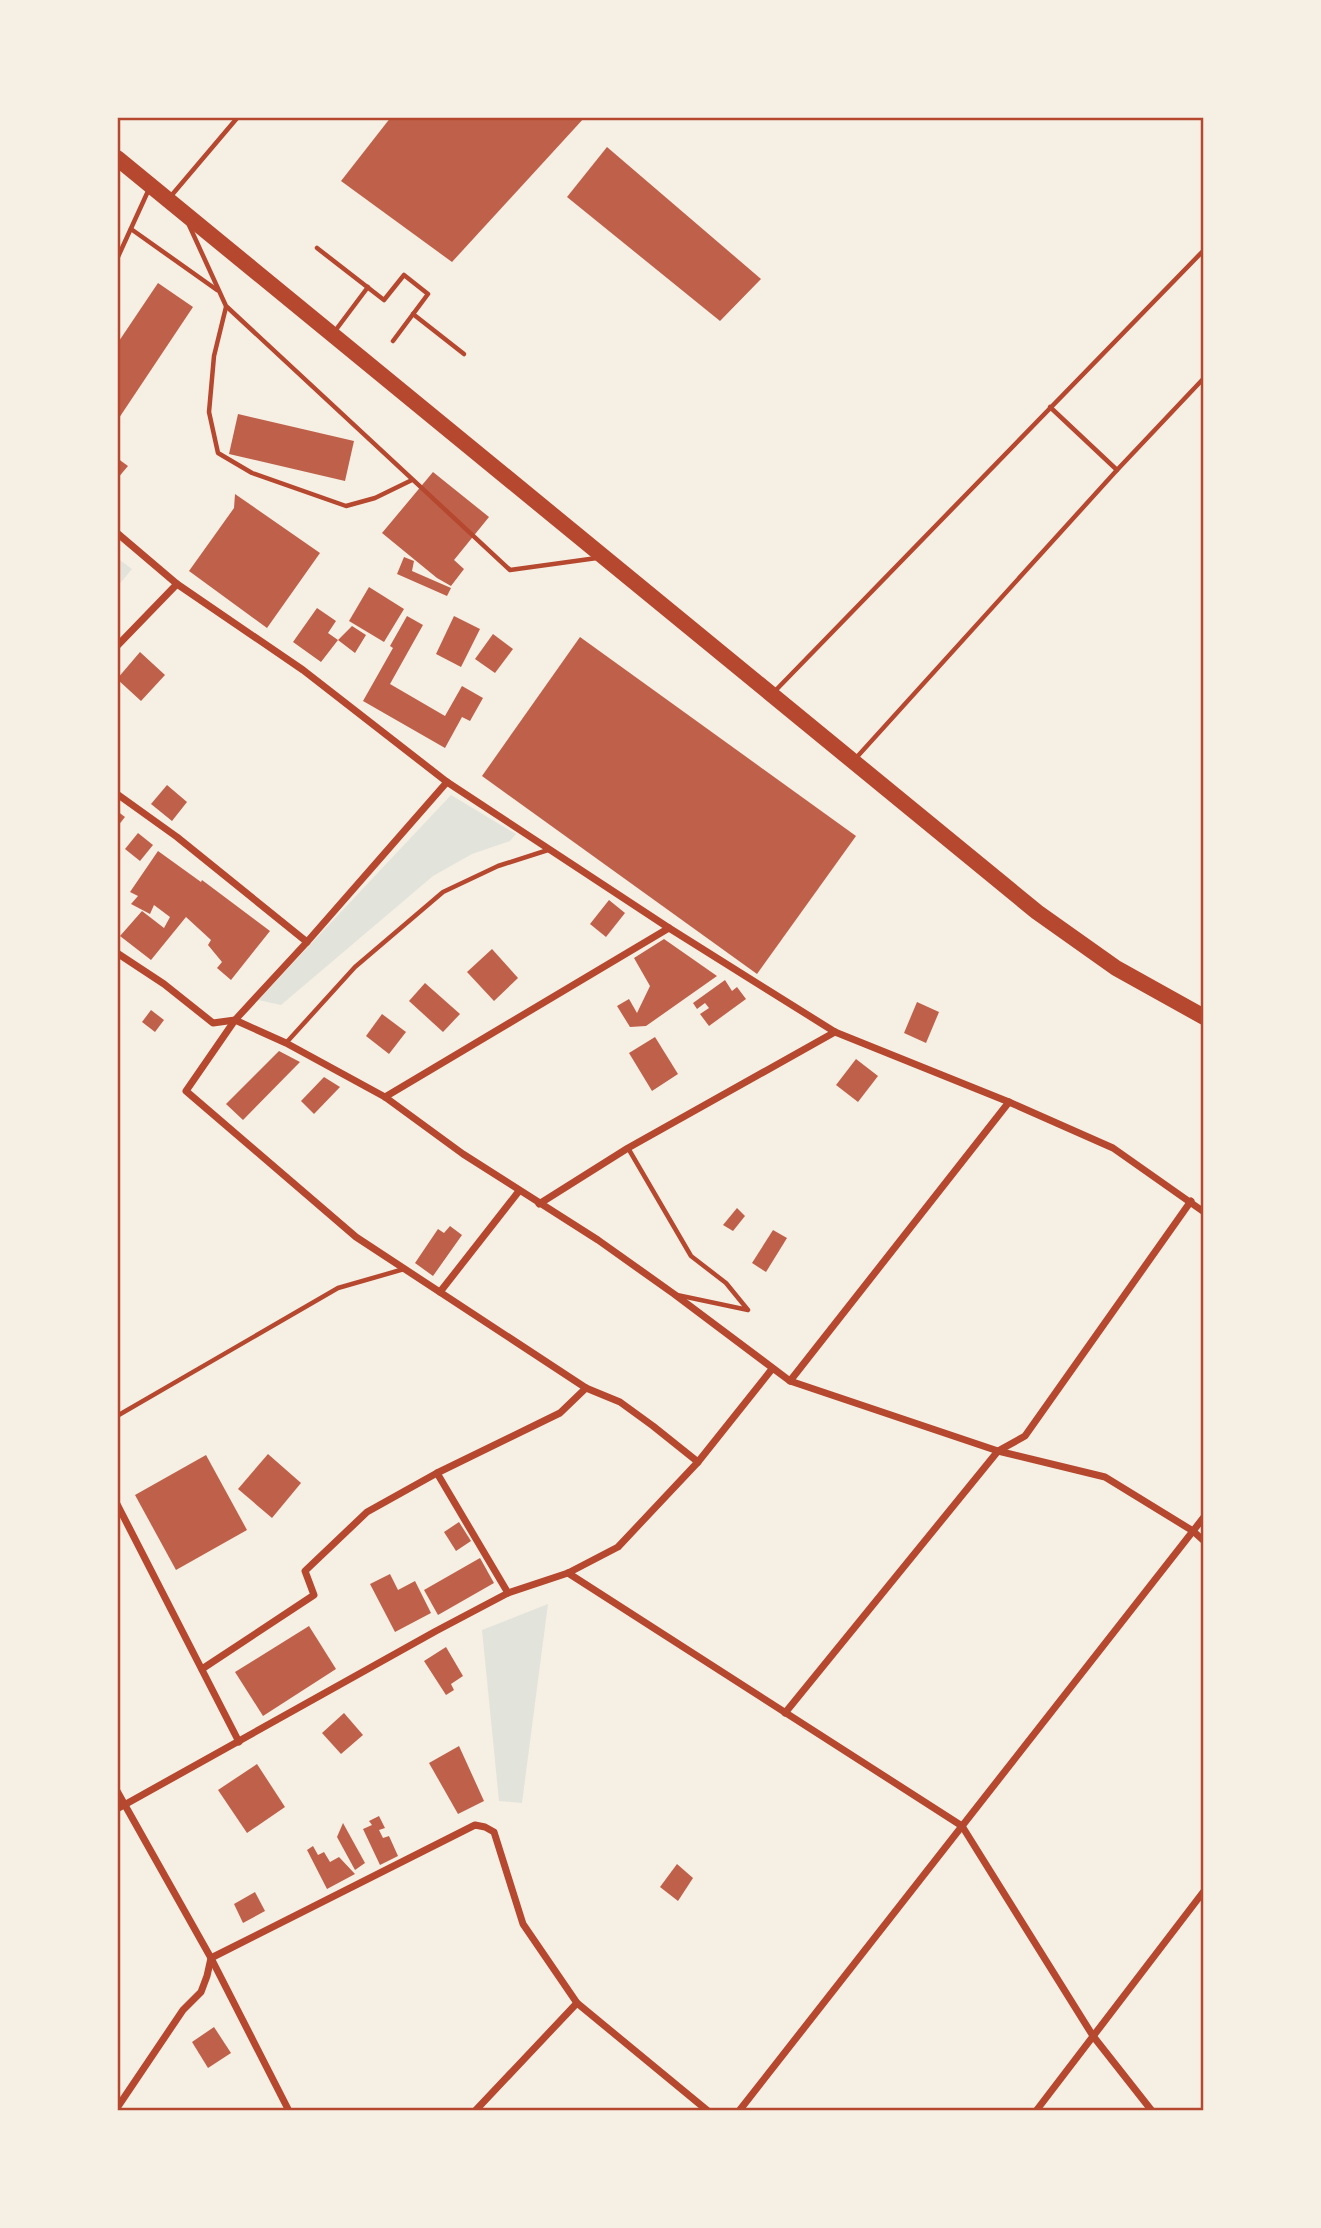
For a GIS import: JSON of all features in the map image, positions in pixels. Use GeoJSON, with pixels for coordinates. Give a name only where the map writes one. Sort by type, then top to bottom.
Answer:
{"type":"FeatureCollection","features":[{"type":"Feature","properties":{"kind":"highway"},"geometry":{"type":"LineString","coordinates":[[117,158],[1037,912],[1116,968],[1204,1017]]}},
{"type":"Feature","properties":{"kind":"street"},"geometry":{"type":"LineString","coordinates":[[117,533],[177,584],[303,670],[447,782],[669,928],[835,1032],[1009,1102],[1113,1148],[1204,1212]]}},
{"type":"Feature","properties":{"kind":"street"},"geometry":{"type":"LineString","coordinates":[[117,646],[177,584]]}},
{"type":"Feature","properties":{"kind":"street"},"geometry":{"type":"LineString","coordinates":[[447,782],[235,1020],[186,1091],[356,1237],[586,1388],[620,1402],[698,1462]]}},
{"type":"Feature","properties":{"kind":"street"},"geometry":{"type":"LineString","coordinates":[[117,794],[177,838],[307,942]]}},
{"type":"Feature","properties":{"kind":"street"},"geometry":{"type":"LineString","coordinates":[[385,1097],[669,928]]}},
{"type":"Feature","properties":{"kind":"street"},"geometry":{"type":"LineString","coordinates":[[117,953],[213,1023],[235,1020],[286,1043],[385,1097],[463,1154],[598,1240],[790,1381],[998,1451],[1105,1476],[1193,1531],[1204,1541]]}},
{"type":"Feature","properties":{"kind":"street"},"geometry":{"type":"LineString","coordinates":[[539,1204],[628,1148],[835,1032]]}},
{"type":"Feature","properties":{"kind":"street"},"geometry":{"type":"LineString","coordinates":[[790,1381],[1009,1102]]}},
{"type":"Feature","properties":{"kind":"street"},"geometry":{"type":"LineString","coordinates":[[440,1292],[519,1191]]}},
{"type":"Feature","properties":{"kind":"street"},"geometry":{"type":"LineString","coordinates":[[785,1713],[998,1451],[1025,1436],[1191,1201]]}},
{"type":"Feature","properties":{"kind":"street"},"geometry":{"type":"LineString","coordinates":[[121,1807],[400,1650],[508,1593],[568,1573],[618,1547],[698,1462],[772,1369]]}},
{"type":"Feature","properties":{"kind":"street"},"geometry":{"type":"LineString","coordinates":[[202,1669],[314,1595],[305,1571],[368,1512],[437,1473],[560,1413],[586,1388]]}},
{"type":"Feature","properties":{"kind":"street"},"geometry":{"type":"LineString","coordinates":[[437,1473],[508,1593]]}},
{"type":"Feature","properties":{"kind":"street"},"geometry":{"type":"LineString","coordinates":[[117,1504],[239,1742]]}},
{"type":"Feature","properties":{"kind":"street"},"geometry":{"type":"LineString","coordinates":[[739,2111],[1204,1517]]}},
{"type":"Feature","properties":{"kind":"street"},"geometry":{"type":"LineString","coordinates":[[568,1573],[962,1826],[1093,2036],[1152,2111]]}},
{"type":"Feature","properties":{"kind":"street"},"geometry":{"type":"LineString","coordinates":[[117,1791],[121,1807],[211,1958],[289,2111]]}},
{"type":"Feature","properties":{"kind":"street"},"geometry":{"type":"LineString","coordinates":[[211,1958],[475,1825],[485,1827],[494,1832],[523,1924],[577,2003],[708,2111]]}},
{"type":"Feature","properties":{"kind":"street"},"geometry":{"type":"LineString","coordinates":[[1036,2111],[1204,1891]]}},
{"type":"Feature","properties":{"kind":"street"},"geometry":{"type":"LineString","coordinates":[[117,2108],[183,2010],[201,1992],[211,1958]]}},
{"type":"Feature","properties":{"kind":"street"},"geometry":{"type":"LineString","coordinates":[[475,2111],[577,2003]]}},
{"type":"Feature","properties":{"kind":"lane"},"geometry":{"type":"LineString","coordinates":[[168,199],[238,117]]}},
{"type":"Feature","properties":{"kind":"lane"},"geometry":{"type":"LineString","coordinates":[[117,259],[151,185]]}},
{"type":"Feature","properties":{"kind":"lane"},"geometry":{"type":"LineString","coordinates":[[183,212],[226,306],[510,570],[604,557]]}},
{"type":"Feature","properties":{"kind":"lane"},"geometry":{"type":"LineString","coordinates":[[131,229],[218,290]]}},
{"type":"Feature","properties":{"kind":"lane"},"geometry":{"type":"LineString","coordinates":[[317,248],[384,300],[404,275],[428,293],[393,341]]}},
{"type":"Feature","properties":{"kind":"lane"},"geometry":{"type":"LineString","coordinates":[[772,695],[1204,250]]}},
{"type":"Feature","properties":{"kind":"lane"},"geometry":{"type":"LineString","coordinates":[[332,334],[368,287]]}},
{"type":"Feature","properties":{"kind":"lane"},"geometry":{"type":"LineString","coordinates":[[226,306],[214,356],[209,412],[218,453],[252,473],[346,506],[375,498],[412,480]]}},
{"type":"Feature","properties":{"kind":"lane"},"geometry":{"type":"LineString","coordinates":[[412,314],[464,354]]}},
{"type":"Feature","properties":{"kind":"lane"},"geometry":{"type":"LineString","coordinates":[[853,761],[1116,470],[1204,378]]}},
{"type":"Feature","properties":{"kind":"lane"},"geometry":{"type":"LineString","coordinates":[[1051,407],[1116,470]]}},
{"type":"Feature","properties":{"kind":"lane"},"geometry":{"type":"LineString","coordinates":[[286,1043],[355,967],[443,892],[498,866],[549,849]]}},
{"type":"Feature","properties":{"kind":"lane"},"geometry":{"type":"LineString","coordinates":[[628,1148],[691,1255],[726,1283],[748,1310],[674,1294]]}},
{"type":"Feature","properties":{"kind":"lane"},"geometry":{"type":"LineString","coordinates":[[117,1416],[338,1288],[404,1269]]}},
{"type":"Feature","properties":{"kind":"shaded area"},"geometry":{"type":"Polygon","coordinates":[[[117,558],[132,569],[117,587],[117,558]]]}},
{"type":"Feature","properties":{"kind":"shaded area"},"geometry":{"type":"Polygon","coordinates":[[[451,795],[516,834],[510,841],[472,854],[433,876],[281,1005],[258,1000],[451,795]]]}},
{"type":"Feature","properties":{"kind":"shaded area"},"geometry":{"type":"Polygon","coordinates":[[[548,1604],[522,1803],[499,1801],[482,1630],[548,1604]]]}},
{"type":"Feature","properties":{"kind":"building"},"geometry":{"type":"Polygon","coordinates":[[[391,117],[585,117],[452,262],[341,181],[391,117]]]}},
{"type":"Feature","properties":{"kind":"building"},"geometry":{"type":"Polygon","coordinates":[[[607,147],[761,279],[720,321],[567,197],[607,147]]]}},
{"type":"Feature","properties":{"kind":"building"},"geometry":{"type":"Polygon","coordinates":[[[158,283],[193,307],[117,421],[117,344],[158,283]]]}},
{"type":"Feature","properties":{"kind":"building"},"geometry":{"type":"Polygon","coordinates":[[[238,414],[354,441],[345,481],[229,454],[238,414]]]}},
{"type":"Feature","properties":{"kind":"building"},"geometry":{"type":"Polygon","coordinates":[[[117,458],[128,466],[117,479],[117,458]]]}},
{"type":"Feature","properties":{"kind":"building"},"geometry":{"type":"Polygon","coordinates":[[[433,472],[489,517],[454,560],[464,569],[451,586],[437,578],[382,533],[433,472]]]}},
{"type":"Feature","properties":{"kind":"building"},"geometry":{"type":"Polygon","coordinates":[[[235,494],[320,553],[267,628],[189,571],[234,508],[235,494]]]}},
{"type":"Feature","properties":{"kind":"building"},"geometry":{"type":"Polygon","coordinates":[[[404,557],[414,561],[412,571],[451,588],[447,596],[397,574],[404,557]]]}},
{"type":"Feature","properties":{"kind":"building"},"geometry":{"type":"Polygon","coordinates":[[[369,587],[404,609],[384,642],[349,621],[369,587]]]}},
{"type":"Feature","properties":{"kind":"building"},"geometry":{"type":"Polygon","coordinates":[[[317,608],[336,621],[328,633],[338,640],[321,662],[293,642],[317,608]]]}},
{"type":"Feature","properties":{"kind":"building"},"geometry":{"type":"Polygon","coordinates":[[[407,616],[423,625],[390,684],[445,716],[462,686],[483,698],[470,721],[462,717],[445,748],[363,701],[393,648],[390,646],[407,616]]]}},
{"type":"Feature","properties":{"kind":"building"},"geometry":{"type":"Polygon","coordinates":[[[454,616],[480,629],[461,667],[436,654],[454,616]]]}},
{"type":"Feature","properties":{"kind":"building"},"geometry":{"type":"Polygon","coordinates":[[[352,626],[366,635],[355,653],[338,640],[352,626]]]}},
{"type":"Feature","properties":{"kind":"building"},"geometry":{"type":"Polygon","coordinates":[[[493,634],[513,649],[495,673],[475,659],[493,634]]]}},
{"type":"Feature","properties":{"kind":"building"},"geometry":{"type":"Polygon","coordinates":[[[580,637],[856,836],[757,974],[482,776],[580,637]]]}},
{"type":"Feature","properties":{"kind":"building"},"geometry":{"type":"Polygon","coordinates":[[[140,652],[165,675],[141,701],[117,679],[140,652]]]}},
{"type":"Feature","properties":{"kind":"building"},"geometry":{"type":"Polygon","coordinates":[[[167,785],[187,802],[172,821],[151,804],[167,785]]]}},
{"type":"Feature","properties":{"kind":"building"},"geometry":{"type":"Polygon","coordinates":[[[117,811],[125,817],[117,827],[117,811]]]}},
{"type":"Feature","properties":{"kind":"building"},"geometry":{"type":"Polygon","coordinates":[[[138,833],[153,845],[140,861],[125,849],[138,833]]]}},
{"type":"Feature","properties":{"kind":"building"},"geometry":{"type":"Polygon","coordinates":[[[158,851],[270,931],[231,980],[217,968],[222,962],[208,945],[211,940],[186,917],[151,960],[120,936],[142,911],[164,928],[170,917],[154,905],[150,914],[131,904],[138,896],[130,892],[158,851]]]}},
{"type":"Feature","properties":{"kind":"building"},"geometry":{"type":"Polygon","coordinates":[[[609,900],[625,913],[606,937],[590,924],[609,900]]]}},
{"type":"Feature","properties":{"kind":"building"},"geometry":{"type":"Polygon","coordinates":[[[664,939],[717,976],[646,1026],[630,1027],[617,1006],[629,999],[637,1013],[650,986],[634,958],[664,939]]]}},
{"type":"Feature","properties":{"kind":"building"},"geometry":{"type":"Polygon","coordinates":[[[492,949],[518,978],[494,1001],[467,972],[492,949]]]}},
{"type":"Feature","properties":{"kind":"building"},"geometry":{"type":"Polygon","coordinates":[[[725,980],[732,991],[737,987],[746,999],[709,1026],[700,1014],[709,1008],[705,1003],[697,1009],[693,1003],[725,980]]]}},
{"type":"Feature","properties":{"kind":"building"},"geometry":{"type":"Polygon","coordinates":[[[425,983],[460,1014],[443,1032],[409,1001],[425,983]]]}},
{"type":"Feature","properties":{"kind":"building"},"geometry":{"type":"Polygon","coordinates":[[[917,1002],[939,1012],[926,1043],[904,1033],[917,1002]]]}},
{"type":"Feature","properties":{"kind":"building"},"geometry":{"type":"Polygon","coordinates":[[[151,1010],[164,1020],[155,1032],[142,1022],[151,1010]]]}},
{"type":"Feature","properties":{"kind":"building"},"geometry":{"type":"Polygon","coordinates":[[[382,1014],[406,1032],[389,1054],[366,1036],[382,1014]]]}},
{"type":"Feature","properties":{"kind":"building"},"geometry":{"type":"Polygon","coordinates":[[[655,1037],[678,1074],[652,1091],[629,1053],[655,1037]]]}},
{"type":"Feature","properties":{"kind":"building"},"geometry":{"type":"Polygon","coordinates":[[[279,1051],[300,1062],[243,1120],[226,1104],[279,1051]]]}},
{"type":"Feature","properties":{"kind":"building"},"geometry":{"type":"Polygon","coordinates":[[[856,1059],[878,1076],[858,1102],[836,1085],[856,1059]]]}},
{"type":"Feature","properties":{"kind":"building"},"geometry":{"type":"Polygon","coordinates":[[[324,1077],[340,1087],[314,1114],[301,1101],[324,1077]]]}},
{"type":"Feature","properties":{"kind":"building"},"geometry":{"type":"Polygon","coordinates":[[[737,1208],[745,1216],[733,1231],[723,1225],[737,1208]]]}},
{"type":"Feature","properties":{"kind":"building"},"geometry":{"type":"Polygon","coordinates":[[[450,1226],[462,1235],[433,1276],[415,1263],[438,1229],[444,1233],[450,1226]]]}},
{"type":"Feature","properties":{"kind":"building"},"geometry":{"type":"Polygon","coordinates":[[[773,1230],[787,1238],[766,1272],[752,1263],[773,1230]]]}},
{"type":"Feature","properties":{"kind":"building"},"geometry":{"type":"Polygon","coordinates":[[[268,1454],[301,1483],[272,1518],[238,1489],[268,1454]]]}},
{"type":"Feature","properties":{"kind":"building"},"geometry":{"type":"Polygon","coordinates":[[[206,1455],[247,1530],[176,1570],[135,1495],[206,1455]]]}},
{"type":"Feature","properties":{"kind":"building"},"geometry":{"type":"Polygon","coordinates":[[[459,1522],[471,1541],[456,1551],[444,1532],[459,1522]]]}},
{"type":"Feature","properties":{"kind":"building"},"geometry":{"type":"Polygon","coordinates":[[[480,1558],[494,1583],[438,1615],[424,1590],[480,1558]]]}},
{"type":"Feature","properties":{"kind":"building"},"geometry":{"type":"Polygon","coordinates":[[[390,1574],[398,1590],[415,1581],[431,1613],[395,1632],[370,1584],[390,1574]]]}},
{"type":"Feature","properties":{"kind":"building"},"geometry":{"type":"Polygon","coordinates":[[[309,1626],[336,1669],[263,1716],[235,1672],[309,1626]]]}},
{"type":"Feature","properties":{"kind":"building"},"geometry":{"type":"Polygon","coordinates":[[[446,1647],[463,1676],[451,1684],[454,1690],[446,1695],[424,1661],[446,1647]]]}},
{"type":"Feature","properties":{"kind":"building"},"geometry":{"type":"Polygon","coordinates":[[[344,1713],[363,1735],[341,1754],[322,1733],[344,1713]]]}},
{"type":"Feature","properties":{"kind":"building"},"geometry":{"type":"Polygon","coordinates":[[[459,1746],[484,1801],[458,1814],[429,1763],[459,1746]]]}},
{"type":"Feature","properties":{"kind":"building"},"geometry":{"type":"Polygon","coordinates":[[[257,1764],[285,1807],[247,1833],[218,1790],[257,1764]]]}},
{"type":"Feature","properties":{"kind":"building"},"geometry":{"type":"Polygon","coordinates":[[[379,1816],[385,1828],[379,1830],[383,1838],[389,1836],[398,1856],[380,1865],[363,1829],[372,1825],[369,1821],[379,1816]]]}},
{"type":"Feature","properties":{"kind":"building"},"geometry":{"type":"Polygon","coordinates":[[[343,1823],[365,1863],[355,1870],[337,1837],[343,1823]]]}},
{"type":"Feature","properties":{"kind":"building"},"geometry":{"type":"Polygon","coordinates":[[[313,1846],[318,1855],[324,1852],[330,1862],[339,1857],[355,1874],[327,1889],[307,1850],[313,1846]]]}},
{"type":"Feature","properties":{"kind":"building"},"geometry":{"type":"Polygon","coordinates":[[[677,1864],[693,1878],[678,1901],[660,1887],[677,1864]]]}},
{"type":"Feature","properties":{"kind":"building"},"geometry":{"type":"Polygon","coordinates":[[[255,1892],[265,1911],[243,1923],[234,1904],[255,1892]]]}},
{"type":"Feature","properties":{"kind":"building"},"geometry":{"type":"Polygon","coordinates":[[[214,2027],[231,2053],[208,2068],[192,2042],[214,2027]]]}}]}
